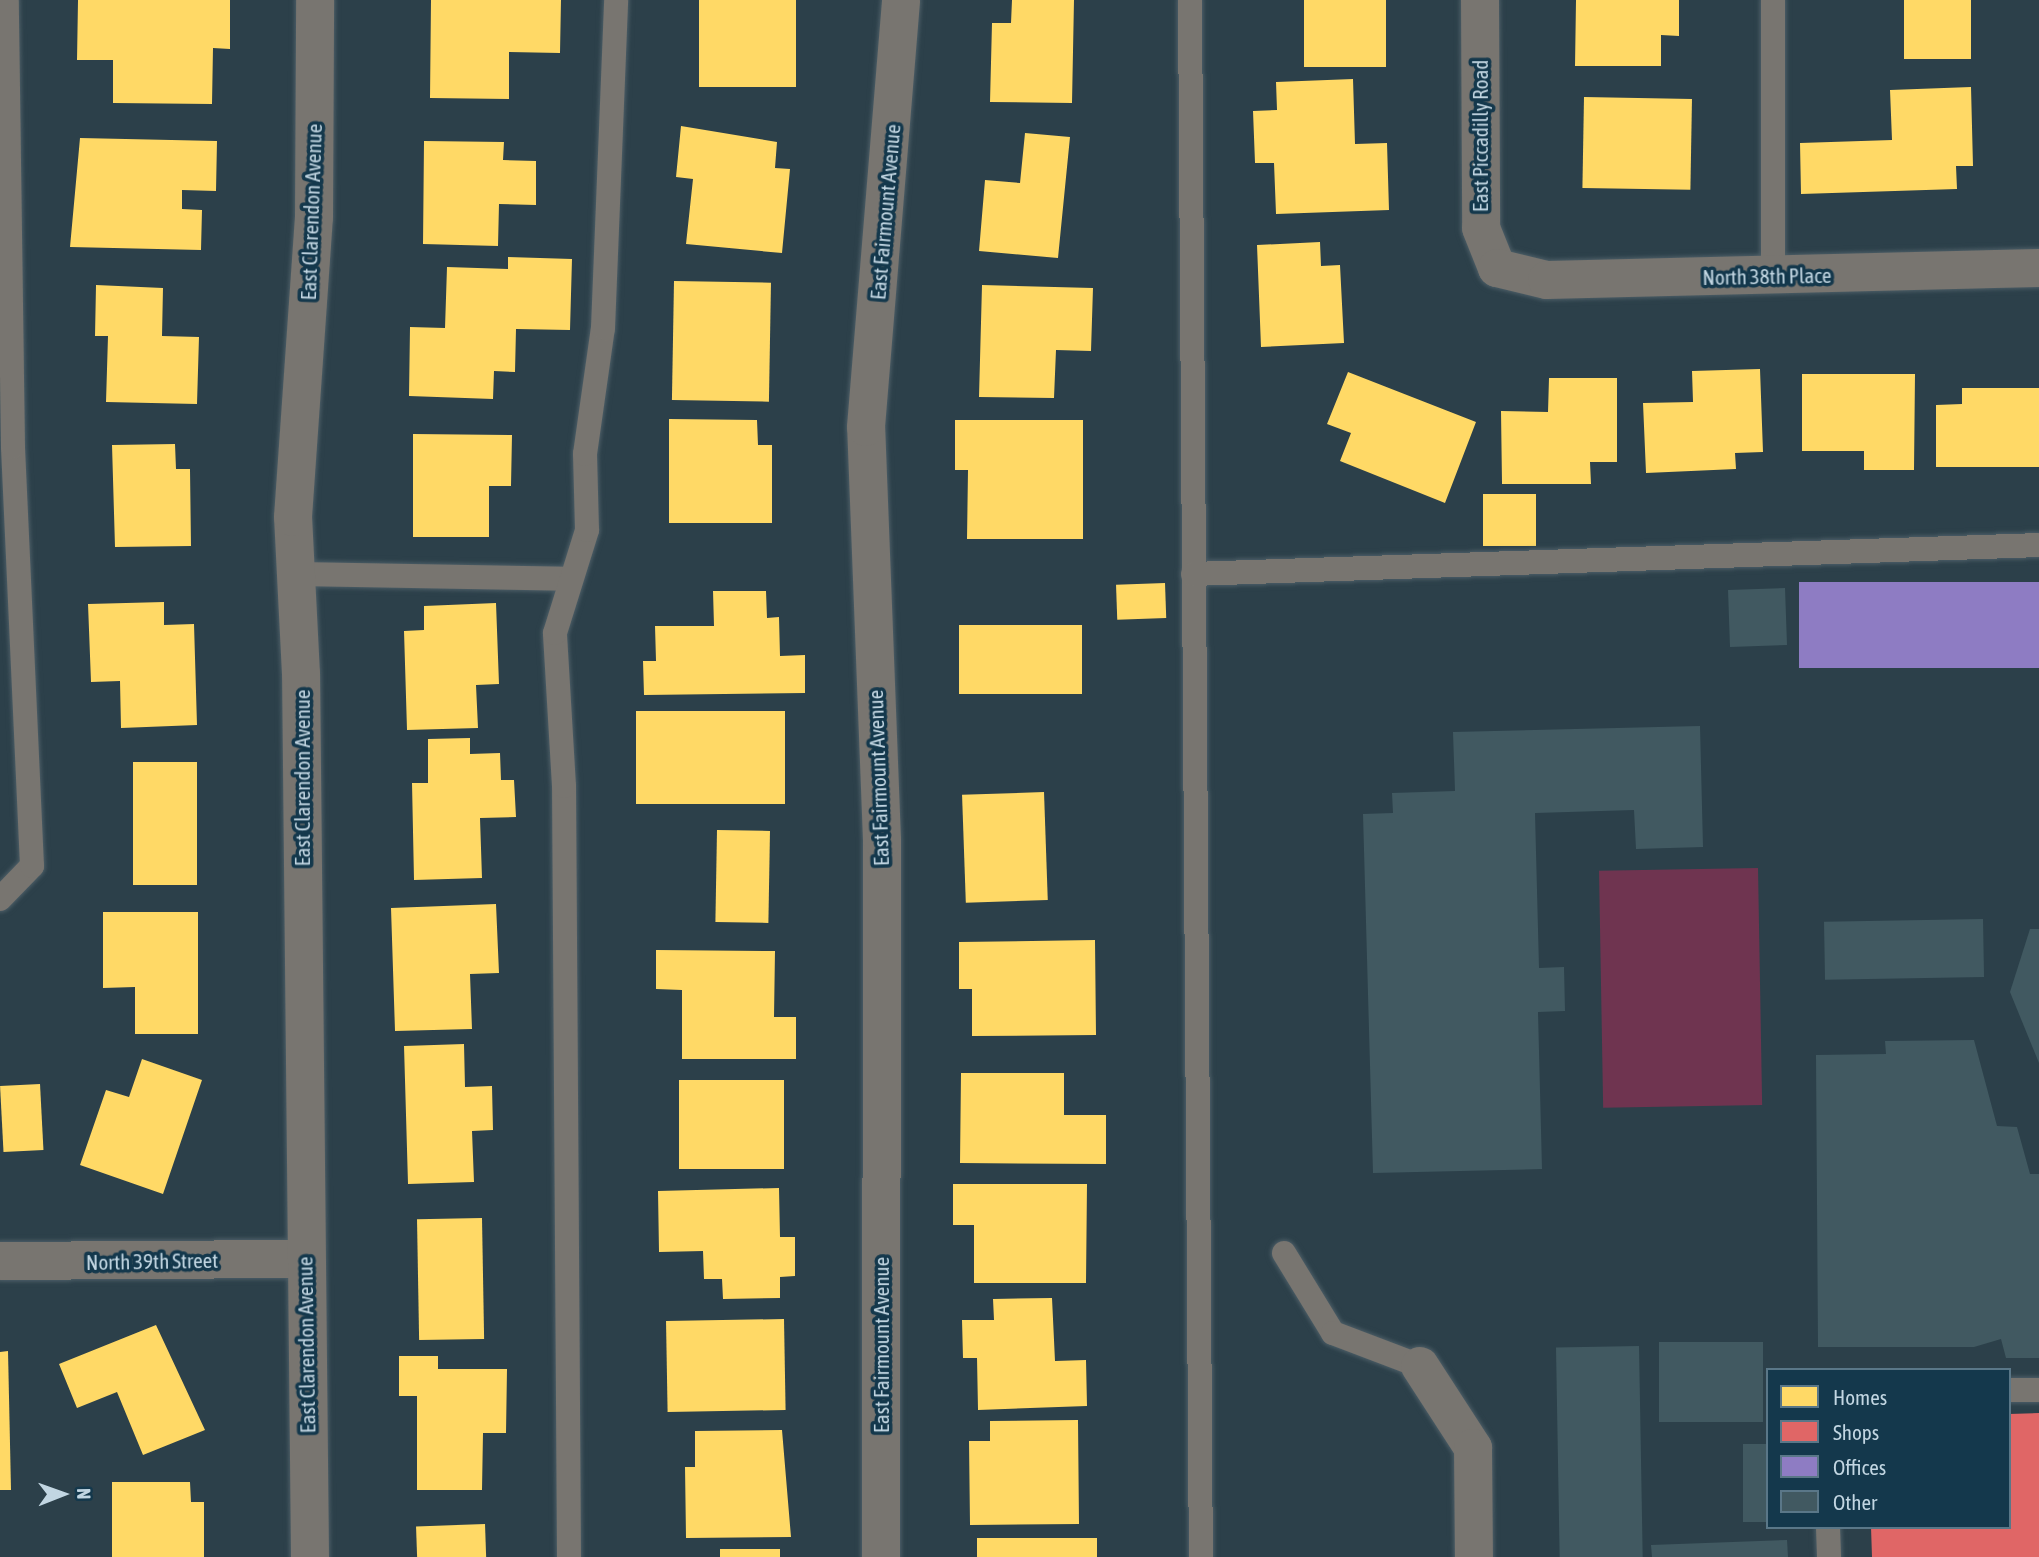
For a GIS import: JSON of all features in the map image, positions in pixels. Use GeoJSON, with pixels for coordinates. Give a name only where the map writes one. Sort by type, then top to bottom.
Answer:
{"type":"FeatureCollection","features":[{"type":"Feature","properties":{"kind":"street","name":"East Clarendon Avenue"},"geometry":{"type":"LineString","coordinates":[[310,1557],[293,517],[314,217],[316,0]]}},
{"type":"Feature","properties":{"kind":"street","name":"East Fairmount Avenue"},"geometry":{"type":"LineString","coordinates":[[881,1557],[881,840],[866,427],[901,0]]}},
{"type":"Feature","properties":{"kind":"street","name":"East Piccadilly Road"},"geometry":{"type":"LineString","coordinates":[[1480,0],[1481,228],[1497,268]]}},
{"type":"Feature","properties":{"kind":"street","name":"North 38th Place"},"geometry":{"type":"LineString","coordinates":[[1497,268],[1547,280],[1773,277],[2039,268]]}},
{"type":"Feature","properties":{"kind":"street","name":"North 39th Street"},"geometry":{"type":"LineString","coordinates":[[0,1261],[305,1259]]}},
{"type":"Feature","properties":{"kind":"street"},"geometry":{"type":"LineString","coordinates":[[1420,1366],[1473,1448],[1474,1557]]}},
{"type":"Feature","properties":{"kind":"lane"},"geometry":{"type":"LineString","coordinates":[[0,899],[32,866],[13,447],[7,0]]}},
{"type":"Feature","properties":{"kind":"lane"},"geometry":{"type":"LineString","coordinates":[[569,1557],[564,786],[555,633],[569,579],[587,530],[585,454],[603,328],[616,0]]}},
{"type":"Feature","properties":{"kind":"lane"},"geometry":{"type":"LineString","coordinates":[[1190,0],[1201,1557]]}},
{"type":"Feature","properties":{"kind":"lane"},"geometry":{"type":"LineString","coordinates":[[1773,0],[1773,277]]}},
{"type":"Feature","properties":{"kind":"lane"},"geometry":{"type":"LineString","coordinates":[[1193,574],[2039,545]]}},
{"type":"Feature","properties":{"kind":"lane"},"geometry":{"type":"LineString","coordinates":[[296,574],[569,579]]}},
{"type":"Feature","properties":{"kind":"lane"},"geometry":{"type":"LineString","coordinates":[[1284,1254],[1333,1333],[1420,1366]]}},
{"type":"Feature","properties":{"kind":"lane"},"geometry":{"type":"LineString","coordinates":[[2011,1390],[2039,1390]]}},
{"type":"Feature","properties":{"kind":"lane"},"geometry":{"type":"LineString","coordinates":[[1828,1529],[1829,1557]]}},
{"type":"Feature","properties":{"kind":"shaded area"},"geometry":{"type":"Polygon","coordinates":[[[1758,868],[1762,1105],[1603,1108],[1599,871],[1758,868]]]}},
{"type":"Feature","properties":{"kind":"building: Homes"},"geometry":{"type":"Polygon","coordinates":[[[78,0],[230,0],[230,49],[213,48],[212,104],[113,103],[113,60],[77,60],[78,0]]]}},
{"type":"Feature","properties":{"kind":"building: Homes"},"geometry":{"type":"Polygon","coordinates":[[[431,0],[561,0],[560,53],[509,52],[509,99],[430,98],[431,0]]]}},
{"type":"Feature","properties":{"kind":"building: Homes"},"geometry":{"type":"Polygon","coordinates":[[[699,0],[796,0],[796,87],[699,87],[699,0]]]}},
{"type":"Feature","properties":{"kind":"building: Homes"},"geometry":{"type":"Polygon","coordinates":[[[1012,0],[1074,0],[1072,103],[990,102],[992,23],[1011,23],[1012,0]]]}},
{"type":"Feature","properties":{"kind":"building: Homes"},"geometry":{"type":"Polygon","coordinates":[[[1304,0],[1386,0],[1386,67],[1304,67],[1304,0]]]}},
{"type":"Feature","properties":{"kind":"building: Homes"},"geometry":{"type":"Polygon","coordinates":[[[1576,0],[1679,0],[1679,36],[1661,35],[1661,66],[1575,66],[1576,0]]]}},
{"type":"Feature","properties":{"kind":"building: Homes"},"geometry":{"type":"Polygon","coordinates":[[[1904,0],[1971,0],[1971,59],[1904,59],[1904,0]]]}},
{"type":"Feature","properties":{"kind":"building: Homes"},"geometry":{"type":"Polygon","coordinates":[[[1353,79],[1355,144],[1387,143],[1389,210],[1276,214],[1274,163],[1255,163],[1253,111],[1277,110],[1276,82],[1353,79]]]}},
{"type":"Feature","properties":{"kind":"building: Homes"},"geometry":{"type":"Polygon","coordinates":[[[1971,87],[1973,166],[1956,166],[1957,189],[1801,194],[1800,143],[1892,140],[1890,90],[1971,87]]]}},
{"type":"Feature","properties":{"kind":"building: Homes"},"geometry":{"type":"Polygon","coordinates":[[[1584,97],[1692,99],[1690,190],[1582,188],[1584,97]]]}},
{"type":"Feature","properties":{"kind":"building: Homes"},"geometry":{"type":"Polygon","coordinates":[[[681,126],[777,142],[775,168],[790,169],[782,253],[686,244],[693,179],[676,177],[681,126]]]}},
{"type":"Feature","properties":{"kind":"building: Homes"},"geometry":{"type":"Polygon","coordinates":[[[1025,133],[1070,137],[1058,258],[979,251],[985,180],[1020,183],[1025,133]]]}},
{"type":"Feature","properties":{"kind":"building: Homes"},"geometry":{"type":"Polygon","coordinates":[[[80,138],[217,141],[216,191],[182,190],[182,209],[202,210],[201,250],[70,247],[80,138]]]}},
{"type":"Feature","properties":{"kind":"building: Homes"},"geometry":{"type":"Polygon","coordinates":[[[424,141],[504,142],[503,160],[536,161],[536,205],[499,204],[498,246],[423,244],[424,141]]]}},
{"type":"Feature","properties":{"kind":"building: Homes"},"geometry":{"type":"Polygon","coordinates":[[[1320,242],[1321,266],[1340,265],[1344,343],[1261,347],[1257,245],[1320,242]]]}},
{"type":"Feature","properties":{"kind":"building: Homes"},"geometry":{"type":"Polygon","coordinates":[[[508,257],[572,259],[570,330],[516,329],[515,372],[494,371],[493,399],[409,396],[410,327],[445,328],[447,267],[508,269],[508,257]]]}},
{"type":"Feature","properties":{"kind":"building: Homes"},"geometry":{"type":"Polygon","coordinates":[[[674,281],[771,283],[769,402],[672,400],[674,281]]]}},
{"type":"Feature","properties":{"kind":"building: Homes"},"geometry":{"type":"Polygon","coordinates":[[[96,285],[163,288],[162,336],[199,337],[197,404],[106,402],[108,336],[95,336],[96,285]]]}},
{"type":"Feature","properties":{"kind":"building: Homes"},"geometry":{"type":"Polygon","coordinates":[[[982,285],[1093,288],[1091,351],[1056,350],[1054,398],[979,397],[982,285]]]}},
{"type":"Feature","properties":{"kind":"building: Homes"},"geometry":{"type":"Polygon","coordinates":[[[1760,369],[1763,452],[1735,453],[1736,469],[1646,473],[1643,403],[1693,402],[1692,371],[1760,369]]]}},
{"type":"Feature","properties":{"kind":"building: Homes"},"geometry":{"type":"Polygon","coordinates":[[[1348,372],[1476,422],[1445,503],[1340,461],[1351,433],[1327,424],[1348,372]]]}},
{"type":"Feature","properties":{"kind":"building: Homes"},"geometry":{"type":"Polygon","coordinates":[[[1802,374],[1915,374],[1914,470],[1864,470],[1864,451],[1802,451],[1802,374]]]}},
{"type":"Feature","properties":{"kind":"building: Homes"},"geometry":{"type":"Polygon","coordinates":[[[1549,378],[1617,378],[1617,462],[1590,462],[1591,484],[1502,484],[1501,411],[1548,412],[1549,378]]]}},
{"type":"Feature","properties":{"kind":"building: Homes"},"geometry":{"type":"Polygon","coordinates":[[[1962,388],[2039,388],[2039,467],[1936,467],[1936,405],[1962,404],[1962,388]]]}},
{"type":"Feature","properties":{"kind":"building: Homes"},"geometry":{"type":"Polygon","coordinates":[[[669,419],[757,420],[758,445],[772,445],[772,523],[669,523],[669,419]]]}},
{"type":"Feature","properties":{"kind":"building: Homes"},"geometry":{"type":"Polygon","coordinates":[[[955,420],[1083,420],[1083,539],[967,539],[968,470],[955,470],[955,420]]]}},
{"type":"Feature","properties":{"kind":"building: Homes"},"geometry":{"type":"Polygon","coordinates":[[[413,434],[512,435],[511,486],[489,486],[489,537],[413,537],[413,434]]]}},
{"type":"Feature","properties":{"kind":"building: Homes"},"geometry":{"type":"Polygon","coordinates":[[[175,444],[176,469],[190,469],[191,546],[115,547],[112,445],[175,444]]]}},
{"type":"Feature","properties":{"kind":"building: Homes"},"geometry":{"type":"Polygon","coordinates":[[[1483,494],[1536,494],[1536,546],[1483,546],[1483,494]]]}},
{"type":"Feature","properties":{"kind":"building: Homes"},"geometry":{"type":"Polygon","coordinates":[[[1165,583],[1166,618],[1117,620],[1116,585],[1165,583]]]}},
{"type":"Feature","properties":{"kind":"building: Homes"},"geometry":{"type":"Polygon","coordinates":[[[713,591],[766,591],[767,618],[779,617],[780,656],[805,655],[805,693],[644,695],[643,661],[656,661],[655,626],[714,626],[713,591]]]}},
{"type":"Feature","properties":{"kind":"building: Homes"},"geometry":{"type":"Polygon","coordinates":[[[164,602],[164,625],[194,624],[197,725],[121,728],[120,681],[91,682],[88,604],[164,602]]]}},
{"type":"Feature","properties":{"kind":"building: Homes"},"geometry":{"type":"Polygon","coordinates":[[[496,603],[499,684],[476,685],[478,728],[407,730],[404,631],[424,630],[424,606],[496,603]]]}},
{"type":"Feature","properties":{"kind":"building: Homes"},"geometry":{"type":"Polygon","coordinates":[[[959,625],[1082,625],[1082,694],[959,694],[959,625]]]}},
{"type":"Feature","properties":{"kind":"building: Homes"},"geometry":{"type":"Polygon","coordinates":[[[636,711],[785,711],[785,804],[636,804],[636,711]]]}},
{"type":"Feature","properties":{"kind":"building: Homes"},"geometry":{"type":"Polygon","coordinates":[[[470,738],[470,754],[500,753],[501,780],[514,780],[516,817],[480,818],[482,878],[414,880],[412,783],[428,783],[428,739],[470,738]]]}},
{"type":"Feature","properties":{"kind":"building: Homes"},"geometry":{"type":"Polygon","coordinates":[[[133,762],[197,762],[197,885],[133,885],[133,762]]]}},
{"type":"Feature","properties":{"kind":"building: Homes"},"geometry":{"type":"Polygon","coordinates":[[[1044,792],[1048,900],[966,903],[962,795],[1044,792]]]}},
{"type":"Feature","properties":{"kind":"building: Homes"},"geometry":{"type":"Polygon","coordinates":[[[717,830],[770,831],[768,923],[715,922],[717,830]]]}},
{"type":"Feature","properties":{"kind":"building: Homes"},"geometry":{"type":"Polygon","coordinates":[[[496,904],[499,973],[470,974],[472,1029],[395,1031],[391,908],[496,904]]]}},
{"type":"Feature","properties":{"kind":"building: Homes"},"geometry":{"type":"Polygon","coordinates":[[[103,912],[198,912],[198,1034],[135,1034],[135,987],[103,988],[103,912]]]}},
{"type":"Feature","properties":{"kind":"building: Homes"},"geometry":{"type":"Polygon","coordinates":[[[1095,940],[1096,1035],[972,1036],[972,989],[959,989],[959,942],[1095,940]]]}},
{"type":"Feature","properties":{"kind":"building: Homes"},"geometry":{"type":"Polygon","coordinates":[[[656,950],[775,951],[774,1017],[796,1017],[796,1059],[682,1059],[682,990],[656,989],[656,950]]]}},
{"type":"Feature","properties":{"kind":"building: Homes"},"geometry":{"type":"Polygon","coordinates":[[[464,1044],[465,1087],[492,1086],[493,1130],[472,1131],[474,1182],[408,1184],[404,1046],[464,1044]]]}},
{"type":"Feature","properties":{"kind":"building: Homes"},"geometry":{"type":"Polygon","coordinates":[[[142,1059],[202,1080],[163,1194],[80,1165],[106,1090],[129,1097],[142,1059]]]}},
{"type":"Feature","properties":{"kind":"building: Homes"},"geometry":{"type":"Polygon","coordinates":[[[961,1073],[1064,1073],[1064,1115],[1106,1115],[1106,1164],[960,1163],[961,1073]]]}},
{"type":"Feature","properties":{"kind":"building: Homes"},"geometry":{"type":"Polygon","coordinates":[[[679,1080],[784,1080],[784,1169],[679,1169],[679,1080]]]}},
{"type":"Feature","properties":{"kind":"building: Homes"},"geometry":{"type":"Polygon","coordinates":[[[40,1084],[43,1150],[4,1152],[0,1086],[40,1084]]]}},
{"type":"Feature","properties":{"kind":"building: Homes"},"geometry":{"type":"Polygon","coordinates":[[[953,1184],[1087,1184],[1086,1283],[974,1283],[974,1225],[953,1225],[953,1184]]]}},
{"type":"Feature","properties":{"kind":"building: Homes"},"geometry":{"type":"Polygon","coordinates":[[[779,1188],[780,1237],[795,1237],[795,1276],[780,1277],[780,1298],[723,1299],[722,1279],[704,1279],[703,1251],[659,1252],[658,1191],[779,1188]]]}},
{"type":"Feature","properties":{"kind":"building: Homes"},"geometry":{"type":"Polygon","coordinates":[[[482,1218],[484,1339],[419,1340],[417,1219],[482,1218]]]}},
{"type":"Feature","properties":{"kind":"building: Homes"},"geometry":{"type":"Polygon","coordinates":[[[1052,1298],[1055,1361],[1086,1360],[1087,1406],[978,1410],[977,1358],[963,1358],[962,1320],[994,1320],[993,1299],[1052,1298]]]}},
{"type":"Feature","properties":{"kind":"building: Homes"},"geometry":{"type":"Polygon","coordinates":[[[784,1319],[786,1410],[668,1412],[666,1321],[784,1319]]]}},
{"type":"Feature","properties":{"kind":"building: Homes"},"geometry":{"type":"Polygon","coordinates":[[[156,1325],[205,1430],[143,1455],[117,1392],[77,1408],[59,1364],[156,1325]]]}},
{"type":"Feature","properties":{"kind":"building: Homes"},"geometry":{"type":"Polygon","coordinates":[[[8,1351],[11,1490],[0,1490],[0,1352],[8,1351]]]}},
{"type":"Feature","properties":{"kind":"building: Homes"},"geometry":{"type":"Polygon","coordinates":[[[399,1356],[438,1356],[438,1369],[507,1369],[506,1433],[483,1433],[482,1490],[417,1490],[417,1396],[399,1396],[399,1356]]]}},
{"type":"Feature","properties":{"kind":"building: Homes"},"geometry":{"type":"Polygon","coordinates":[[[1078,1420],[1079,1524],[970,1525],[969,1441],[990,1441],[990,1421],[1078,1420]]]}},
{"type":"Feature","properties":{"kind":"building: Homes"},"geometry":{"type":"Polygon","coordinates":[[[782,1430],[791,1537],[686,1538],[685,1467],[695,1467],[695,1431],[782,1430]]]}},
{"type":"Feature","properties":{"kind":"building: Homes"},"geometry":{"type":"Polygon","coordinates":[[[112,1482],[190,1482],[191,1502],[204,1502],[204,1557],[112,1557],[112,1482]]]}},
{"type":"Feature","properties":{"kind":"building: Homes"},"geometry":{"type":"Polygon","coordinates":[[[485,1524],[486,1557],[417,1557],[416,1526],[485,1524]]]}},
{"type":"Feature","properties":{"kind":"building: Homes"},"geometry":{"type":"Polygon","coordinates":[[[977,1538],[1097,1538],[1097,1557],[977,1557],[977,1538]]]}},
{"type":"Feature","properties":{"kind":"building: Homes"},"geometry":{"type":"Polygon","coordinates":[[[720,1549],[780,1549],[780,1557],[720,1557],[720,1549]]]}},
{"type":"Feature","properties":{"kind":"building: Shops"},"geometry":{"type":"Polygon","coordinates":[[[2039,1413],[2039,1557],[1872,1557],[1871,1529],[2011,1529],[2011,1414],[2039,1413]]]}},
{"type":"Feature","properties":{"kind":"building: Offices"},"geometry":{"type":"Polygon","coordinates":[[[1799,582],[2039,582],[2039,668],[1799,668],[1799,582]]]}},
{"type":"Feature","properties":{"kind":"building: Other"},"geometry":{"type":"Polygon","coordinates":[[[1785,588],[1787,645],[1730,647],[1728,590],[1785,588]]]}},
{"type":"Feature","properties":{"kind":"building: Other"},"geometry":{"type":"Polygon","coordinates":[[[1700,726],[1703,847],[1636,849],[1634,810],[1535,813],[1539,968],[1564,967],[1565,1011],[1538,1012],[1542,1169],[1373,1173],[1363,814],[1393,813],[1392,793],[1455,791],[1453,732],[1700,726]]]}},
{"type":"Feature","properties":{"kind":"building: Other"},"geometry":{"type":"Polygon","coordinates":[[[1983,919],[1984,977],[1825,980],[1824,922],[1983,919]]]}},
{"type":"Feature","properties":{"kind":"building: Other"},"geometry":{"type":"Polygon","coordinates":[[[2030,929],[2039,929],[2039,1063],[2010,992],[2030,929]]]}},
{"type":"Feature","properties":{"kind":"building: Other"},"geometry":{"type":"Polygon","coordinates":[[[1974,1040],[1997,1126],[2017,1127],[2030,1174],[2039,1174],[2039,1358],[2006,1358],[2001,1339],[1974,1347],[1818,1347],[1816,1055],[1886,1054],[1885,1041],[1974,1040]]]}},
{"type":"Feature","properties":{"kind":"building: Other"},"geometry":{"type":"Polygon","coordinates":[[[1659,1342],[1763,1342],[1763,1422],[1659,1422],[1659,1342]]]}},
{"type":"Feature","properties":{"kind":"building: Other"},"geometry":{"type":"Polygon","coordinates":[[[1639,1346],[1643,1557],[1560,1557],[1556,1347],[1639,1346]]]}},
{"type":"Feature","properties":{"kind":"building: Other"},"geometry":{"type":"Polygon","coordinates":[[[1743,1444],[1766,1444],[1766,1522],[1743,1522],[1743,1444]]]}},
{"type":"Feature","properties":{"kind":"building: Other"},"geometry":{"type":"Polygon","coordinates":[[[1787,1540],[1788,1557],[1652,1557],[1651,1545],[1787,1540]]]}}]}
